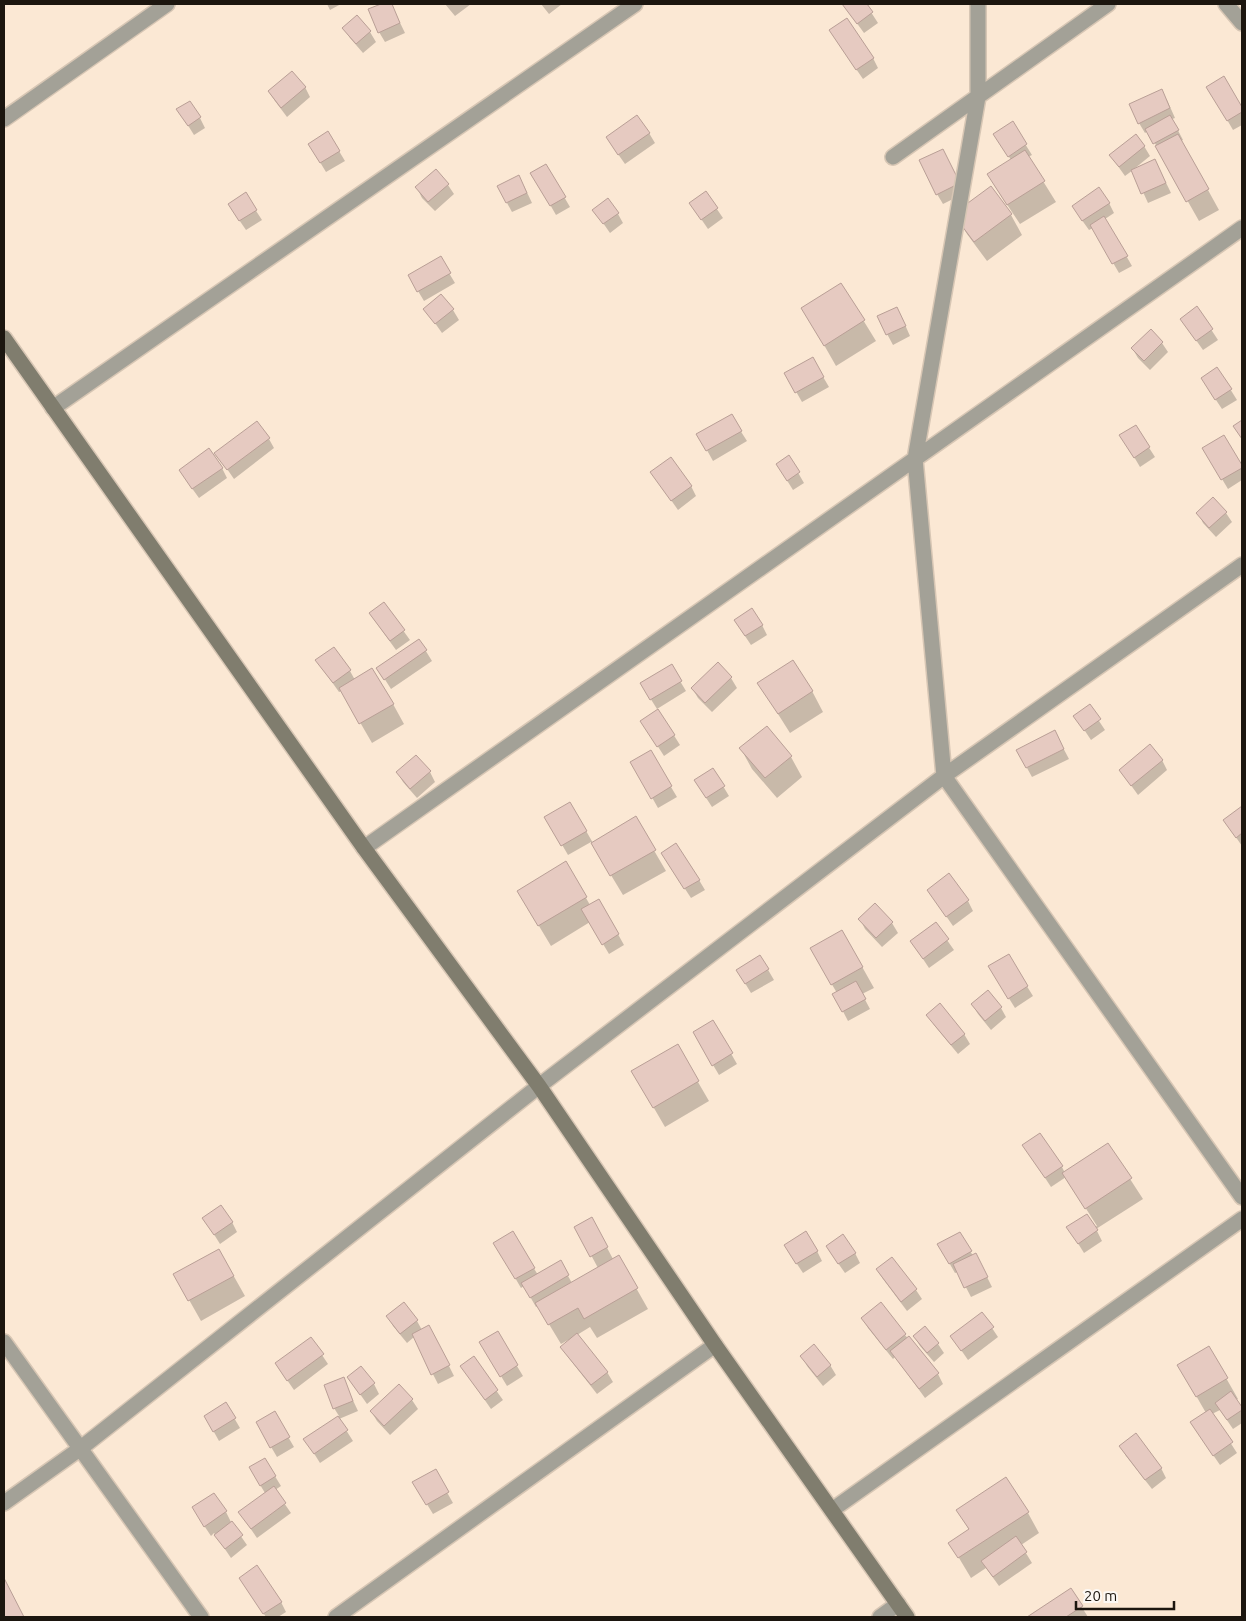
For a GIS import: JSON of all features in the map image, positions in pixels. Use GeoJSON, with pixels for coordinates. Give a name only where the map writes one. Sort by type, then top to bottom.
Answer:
{"type":"FeatureCollection","features":[{"type":"Feature","properties":{"kind":"street"},"geometry":{"type":"LineString","coordinates":[[4,120],[167,4]]}},
{"type":"Feature","properties":{"kind":"street"},"geometry":{"type":"LineString","coordinates":[[53,408],[635,4]]}},
{"type":"Feature","properties":{"kind":"street"},"geometry":{"type":"LineString","coordinates":[[978,4],[978,97],[915,459],[944,776],[1242,1196]]}},
{"type":"Feature","properties":{"kind":"street"},"geometry":{"type":"LineString","coordinates":[[894,157],[1108,4]]}},
{"type":"Feature","properties":{"kind":"street"},"geometry":{"type":"LineString","coordinates":[[1226,4],[1242,23]]}},
{"type":"Feature","properties":{"kind":"street"},"geometry":{"type":"LineString","coordinates":[[364,848],[1242,228]]}},
{"type":"Feature","properties":{"kind":"street"},"geometry":{"type":"LineString","coordinates":[[4,338],[364,848],[539,1086],[715,1345],[907,1617]]}},
{"type":"Feature","properties":{"kind":"street"},"geometry":{"type":"LineString","coordinates":[[4,1503],[80,1448],[539,1086],[944,776],[1242,565]]}},
{"type":"Feature","properties":{"kind":"street"},"geometry":{"type":"LineString","coordinates":[[832,1510],[1242,1219]]}},
{"type":"Feature","properties":{"kind":"street"},"geometry":{"type":"LineString","coordinates":[[4,1342],[201,1617]]}},
{"type":"Feature","properties":{"kind":"street"},"geometry":{"type":"LineString","coordinates":[[336,1617],[715,1345]]}},
{"type":"Feature","properties":{"kind":"street"},"geometry":{"type":"LineString","coordinates":[[880,1617],[898,1604]]}},
{"type":"Feature","properties":{"kind":"building"},"geometry":{"type":"Polygon","coordinates":[[[381,4],[392,4],[400,23],[378,33],[368,9],[381,4]]]}},
{"type":"Feature","properties":{"kind":"building"},"geometry":{"type":"Polygon","coordinates":[[[842,4],[867,4],[873,12],[857,24],[842,4]]]}},
{"type":"Feature","properties":{"kind":"building"},"geometry":{"type":"Polygon","coordinates":[[[357,15],[371,31],[356,44],[342,28],[357,15]]]}},
{"type":"Feature","properties":{"kind":"building"},"geometry":{"type":"Polygon","coordinates":[[[847,18],[874,58],[856,70],[829,30],[847,18]]]}},
{"type":"Feature","properties":{"kind":"building"},"geometry":{"type":"Polygon","coordinates":[[[292,71],[306,87],[281,108],[268,91],[292,71]]]}},
{"type":"Feature","properties":{"kind":"building"},"geometry":{"type":"Polygon","coordinates":[[[1224,76],[1242,107],[1242,112],[1227,121],[1206,87],[1224,76]]]}},
{"type":"Feature","properties":{"kind":"building"},"geometry":{"type":"Polygon","coordinates":[[[1162,89],[1170,108],[1138,124],[1129,104],[1162,89]]]}},
{"type":"Feature","properties":{"kind":"building"},"geometry":{"type":"Polygon","coordinates":[[[190,101],[201,117],[188,126],[176,109],[190,101]]]}},
{"type":"Feature","properties":{"kind":"building"},"geometry":{"type":"Polygon","coordinates":[[[637,115],[650,133],[618,155],[606,137],[637,115]]]}},
{"type":"Feature","properties":{"kind":"building"},"geometry":{"type":"Polygon","coordinates":[[[1170,115],[1179,130],[1153,144],[1145,129],[1170,115]]]}},
{"type":"Feature","properties":{"kind":"building"},"geometry":{"type":"Polygon","coordinates":[[[1013,121],[1027,144],[1008,157],[993,134],[1013,121]]]}},
{"type":"Feature","properties":{"kind":"building"},"geometry":{"type":"Polygon","coordinates":[[[328,131],[340,151],[320,163],[308,144],[328,131]]]}},
{"type":"Feature","properties":{"kind":"building"},"geometry":{"type":"Polygon","coordinates":[[[1136,134],[1145,146],[1119,167],[1109,155],[1136,134]]]}},
{"type":"Feature","properties":{"kind":"building"},"geometry":{"type":"Polygon","coordinates":[[[1178,134],[1209,189],[1186,202],[1155,146],[1178,134]]]}},
{"type":"Feature","properties":{"kind":"building"},"geometry":{"type":"Polygon","coordinates":[[[943,149],[960,183],[936,195],[919,160],[943,149]]]}},
{"type":"Feature","properties":{"kind":"building"},"geometry":{"type":"Polygon","coordinates":[[[1025,150],[1045,181],[1007,205],[987,174],[1025,150]]]}},
{"type":"Feature","properties":{"kind":"building"},"geometry":{"type":"Polygon","coordinates":[[[1155,159],[1166,183],[1141,194],[1131,170],[1155,159]]]}},
{"type":"Feature","properties":{"kind":"building"},"geometry":{"type":"Polygon","coordinates":[[[546,164],[566,197],[550,206],[530,173],[546,164]]]}},
{"type":"Feature","properties":{"kind":"building"},"geometry":{"type":"Polygon","coordinates":[[[436,169],[449,184],[428,202],[415,187],[436,169]]]}},
{"type":"Feature","properties":{"kind":"building"},"geometry":{"type":"Polygon","coordinates":[[[519,175],[527,193],[506,203],[497,186],[519,175]]]}},
{"type":"Feature","properties":{"kind":"building"},"geometry":{"type":"Polygon","coordinates":[[[991,186],[1012,214],[974,242],[953,214],[991,186]]]}},
{"type":"Feature","properties":{"kind":"building"},"geometry":{"type":"Polygon","coordinates":[[[1099,187],[1110,203],[1082,221],[1072,206],[1099,187]]]}},
{"type":"Feature","properties":{"kind":"building"},"geometry":{"type":"Polygon","coordinates":[[[706,191],[718,208],[701,220],[689,203],[706,191]]]}},
{"type":"Feature","properties":{"kind":"building"},"geometry":{"type":"Polygon","coordinates":[[[246,192],[257,210],[239,221],[228,204],[246,192]]]}},
{"type":"Feature","properties":{"kind":"building"},"geometry":{"type":"Polygon","coordinates":[[[608,198],[619,213],[603,224],[592,210],[608,198]]]}},
{"type":"Feature","properties":{"kind":"building"},"geometry":{"type":"Polygon","coordinates":[[[1104,216],[1128,256],[1112,264],[1090,225],[1104,216]]]}},
{"type":"Feature","properties":{"kind":"building"},"geometry":{"type":"Polygon","coordinates":[[[441,256],[451,273],[417,292],[408,275],[441,256]]]}},
{"type":"Feature","properties":{"kind":"building"},"geometry":{"type":"Polygon","coordinates":[[[841,283],[865,320],[824,346],[801,308],[841,283]]]}},
{"type":"Feature","properties":{"kind":"building"},"geometry":{"type":"Polygon","coordinates":[[[441,294],[454,309],[435,324],[423,309],[441,294]]]}},
{"type":"Feature","properties":{"kind":"building"},"geometry":{"type":"Polygon","coordinates":[[[1197,306],[1213,329],[1196,341],[1180,319],[1197,306]]]}},
{"type":"Feature","properties":{"kind":"building"},"geometry":{"type":"Polygon","coordinates":[[[897,307],[906,326],[886,335],[877,316],[897,307]]]}},
{"type":"Feature","properties":{"kind":"building"},"geometry":{"type":"Polygon","coordinates":[[[1151,329],[1163,342],[1144,361],[1131,348],[1151,329]]]}},
{"type":"Feature","properties":{"kind":"building"},"geometry":{"type":"Polygon","coordinates":[[[813,357],[824,377],[795,393],[784,373],[813,357]]]}},
{"type":"Feature","properties":{"kind":"building"},"geometry":{"type":"Polygon","coordinates":[[[1217,367],[1232,389],[1215,400],[1201,378],[1217,367]]]}},
{"type":"Feature","properties":{"kind":"building"},"geometry":{"type":"Polygon","coordinates":[[[732,414],[742,431],[706,451],[696,434],[732,414]]]}},
{"type":"Feature","properties":{"kind":"building"},"geometry":{"type":"Polygon","coordinates":[[[1242,420],[1242,439],[1233,426],[1242,420]]]}},
{"type":"Feature","properties":{"kind":"building"},"geometry":{"type":"Polygon","coordinates":[[[257,421],[270,438],[227,470],[214,453],[257,421]]]}},
{"type":"Feature","properties":{"kind":"building"},"geometry":{"type":"Polygon","coordinates":[[[1136,425],[1150,447],[1134,458],[1119,435],[1136,425]]]}},
{"type":"Feature","properties":{"kind":"building"},"geometry":{"type":"Polygon","coordinates":[[[1224,435],[1242,468],[1221,480],[1202,448],[1224,435]]]}},
{"type":"Feature","properties":{"kind":"building"},"geometry":{"type":"Polygon","coordinates":[[[209,448],[223,468],[192,489],[179,470],[209,448]]]}},
{"type":"Feature","properties":{"kind":"building"},"geometry":{"type":"Polygon","coordinates":[[[789,455],[800,472],[787,481],[776,464],[789,455]]]}},
{"type":"Feature","properties":{"kind":"building"},"geometry":{"type":"Polygon","coordinates":[[[671,457],[692,486],[671,501],[650,472],[671,457]]]}},
{"type":"Feature","properties":{"kind":"building"},"geometry":{"type":"Polygon","coordinates":[[[1213,497],[1227,512],[1209,528],[1196,513],[1213,497]]]}},
{"type":"Feature","properties":{"kind":"building"},"geometry":{"type":"Polygon","coordinates":[[[384,602],[405,630],[390,641],[369,613],[384,602]]]}},
{"type":"Feature","properties":{"kind":"building"},"geometry":{"type":"Polygon","coordinates":[[[752,608],[763,625],[745,636],[734,620],[752,608]]]}},
{"type":"Feature","properties":{"kind":"building"},"geometry":{"type":"Polygon","coordinates":[[[419,639],[427,650],[384,680],[376,668],[419,639]]]}},
{"type":"Feature","properties":{"kind":"building"},"geometry":{"type":"Polygon","coordinates":[[[334,647],[351,670],[333,683],[315,660],[334,647]]]}},
{"type":"Feature","properties":{"kind":"building"},"geometry":{"type":"Polygon","coordinates":[[[793,660],[813,691],[778,714],[757,683],[793,660]]]}},
{"type":"Feature","properties":{"kind":"building"},"geometry":{"type":"Polygon","coordinates":[[[718,662],[732,677],[705,703],[691,688],[718,662]]]}},
{"type":"Feature","properties":{"kind":"building"},"geometry":{"type":"Polygon","coordinates":[[[672,664],[682,681],[650,700],[640,683],[672,664]]]}},
{"type":"Feature","properties":{"kind":"building"},"geometry":{"type":"Polygon","coordinates":[[[372,668],[394,704],[359,724],[339,688],[372,668]]]}},
{"type":"Feature","properties":{"kind":"building"},"geometry":{"type":"Polygon","coordinates":[[[1090,704],[1101,719],[1084,731],[1073,716],[1090,704]]]}},
{"type":"Feature","properties":{"kind":"building"},"geometry":{"type":"Polygon","coordinates":[[[658,709],[675,735],[657,747],[640,721],[658,709]]]}},
{"type":"Feature","properties":{"kind":"building"},"geometry":{"type":"Polygon","coordinates":[[[767,726],[792,756],[765,778],[739,748],[767,726]]]}},
{"type":"Feature","properties":{"kind":"building"},"geometry":{"type":"Polygon","coordinates":[[[1055,730],[1064,749],[1026,768],[1016,750],[1055,730]]]}},
{"type":"Feature","properties":{"kind":"building"},"geometry":{"type":"Polygon","coordinates":[[[1150,744],[1163,760],[1131,786],[1119,770],[1150,744]]]}},
{"type":"Feature","properties":{"kind":"building"},"geometry":{"type":"Polygon","coordinates":[[[651,750],[672,786],[651,799],[630,762],[651,750]]]}},
{"type":"Feature","properties":{"kind":"building"},"geometry":{"type":"Polygon","coordinates":[[[416,755],[431,771],[410,789],[396,772],[416,755]]]}},
{"type":"Feature","properties":{"kind":"building"},"geometry":{"type":"Polygon","coordinates":[[[713,768],[725,786],[706,798],[694,780],[713,768]]]}},
{"type":"Feature","properties":{"kind":"building"},"geometry":{"type":"Polygon","coordinates":[[[570,802],[587,831],[561,846],[544,817],[570,802]]]}},
{"type":"Feature","properties":{"kind":"building"},"geometry":{"type":"Polygon","coordinates":[[[1242,806],[1242,833],[1236,838],[1223,820],[1242,806]]]}},
{"type":"Feature","properties":{"kind":"building"},"geometry":{"type":"Polygon","coordinates":[[[636,816],[656,850],[610,876],[591,843],[636,816]]]}},
{"type":"Feature","properties":{"kind":"building"},"geometry":{"type":"Polygon","coordinates":[[[676,843],[700,880],[684,889],[661,853],[676,843]]]}},
{"type":"Feature","properties":{"kind":"building"},"geometry":{"type":"Polygon","coordinates":[[[566,861],[587,897],[538,926],[517,891],[566,861]]]}},
{"type":"Feature","properties":{"kind":"building"},"geometry":{"type":"Polygon","coordinates":[[[949,873],[969,900],[946,917],[927,890],[949,873]]]}},
{"type":"Feature","properties":{"kind":"building"},"geometry":{"type":"Polygon","coordinates":[[[599,899],[619,934],[602,945],[581,909],[599,899]]]}},
{"type":"Feature","properties":{"kind":"building"},"geometry":{"type":"Polygon","coordinates":[[[875,903],[893,922],[876,938],[858,919],[875,903]]]}},
{"type":"Feature","properties":{"kind":"building"},"geometry":{"type":"Polygon","coordinates":[[[936,922],[949,939],[923,959],[910,941],[936,922]]]}},
{"type":"Feature","properties":{"kind":"building"},"geometry":{"type":"Polygon","coordinates":[[[842,930],[863,967],[831,985],[810,948],[842,930]]]}},
{"type":"Feature","properties":{"kind":"building"},"geometry":{"type":"Polygon","coordinates":[[[1009,954],[1028,986],[1008,999],[988,966],[1009,954]]]}},
{"type":"Feature","properties":{"kind":"building"},"geometry":{"type":"Polygon","coordinates":[[[760,955],[769,969],[745,984],[736,970],[760,955]]]}},
{"type":"Feature","properties":{"kind":"building"},"geometry":{"type":"Polygon","coordinates":[[[856,981],[866,999],[842,1012],[832,994],[856,981]]]}},
{"type":"Feature","properties":{"kind":"building"},"geometry":{"type":"Polygon","coordinates":[[[988,990],[1002,1007],[985,1021],[971,1004],[988,990]]]}},
{"type":"Feature","properties":{"kind":"building"},"geometry":{"type":"Polygon","coordinates":[[[940,1003],[965,1034],[951,1045],[926,1015],[940,1003]]]}},
{"type":"Feature","properties":{"kind":"building"},"geometry":{"type":"Polygon","coordinates":[[[713,1020],[733,1053],[712,1066],[693,1032],[713,1020]]]}},
{"type":"Feature","properties":{"kind":"building"},"geometry":{"type":"Polygon","coordinates":[[[678,1044],[699,1081],[653,1108],[631,1071],[678,1044]]]}},
{"type":"Feature","properties":{"kind":"building"},"geometry":{"type":"Polygon","coordinates":[[[1040,1133],[1063,1166],[1045,1178],[1022,1145],[1040,1133]]]}},
{"type":"Feature","properties":{"kind":"building"},"geometry":{"type":"Polygon","coordinates":[[[1108,1143],[1132,1178],[1085,1209],[1062,1173],[1108,1143]]]}},
{"type":"Feature","properties":{"kind":"building"},"geometry":{"type":"Polygon","coordinates":[[[221,1205],[233,1222],[214,1235],[202,1218],[221,1205]]]}},
{"type":"Feature","properties":{"kind":"building"},"geometry":{"type":"Polygon","coordinates":[[[1087,1214],[1098,1230],[1078,1244],[1066,1227],[1087,1214]]]}},
{"type":"Feature","properties":{"kind":"building"},"geometry":{"type":"Polygon","coordinates":[[[592,1217],[608,1247],[590,1257],[574,1227],[592,1217]]]}},
{"type":"Feature","properties":{"kind":"building"},"geometry":{"type":"Polygon","coordinates":[[[513,1231],[535,1268],[515,1279],[493,1243],[513,1231]]]}},
{"type":"Feature","properties":{"kind":"building"},"geometry":{"type":"Polygon","coordinates":[[[806,1231],[818,1251],[796,1264],[784,1245],[806,1231]]]}},
{"type":"Feature","properties":{"kind":"building"},"geometry":{"type":"Polygon","coordinates":[[[960,1232],[972,1251],[949,1264],[937,1244],[960,1232]]]}},
{"type":"Feature","properties":{"kind":"building"},"geometry":{"type":"Polygon","coordinates":[[[843,1234],[856,1253],[838,1264],[826,1246],[843,1234]]]}},
{"type":"Feature","properties":{"kind":"building"},"geometry":{"type":"Polygon","coordinates":[[[219,1249],[234,1276],[188,1301],[173,1274],[219,1249]]]}},
{"type":"Feature","properties":{"kind":"building"},"geometry":{"type":"Polygon","coordinates":[[[976,1253],[988,1277],[964,1288],[953,1264],[976,1253]]]}},
{"type":"Feature","properties":{"kind":"building"},"geometry":{"type":"Polygon","coordinates":[[[619,1255],[638,1288],[584,1319],[578,1308],[548,1325],[535,1303],[619,1255]]]}},
{"type":"Feature","properties":{"kind":"building"},"geometry":{"type":"Polygon","coordinates":[[[892,1257],[917,1289],[901,1302],[876,1269],[892,1257]]]}},
{"type":"Feature","properties":{"kind":"building"},"geometry":{"type":"Polygon","coordinates":[[[561,1260],[569,1275],[530,1298],[521,1283],[561,1260]]]}},
{"type":"Feature","properties":{"kind":"building"},"geometry":{"type":"Polygon","coordinates":[[[404,1302],[418,1320],[400,1334],[386,1316],[404,1302]]]}},
{"type":"Feature","properties":{"kind":"building"},"geometry":{"type":"Polygon","coordinates":[[[881,1302],[906,1334],[886,1350],[861,1318],[881,1302]]]}},
{"type":"Feature","properties":{"kind":"building"},"geometry":{"type":"Polygon","coordinates":[[[982,1312],[994,1327],[961,1351],[950,1336],[982,1312]]]}},
{"type":"Feature","properties":{"kind":"building"},"geometry":{"type":"Polygon","coordinates":[[[429,1325],[450,1365],[431,1375],[412,1334],[429,1325]]]}},
{"type":"Feature","properties":{"kind":"building"},"geometry":{"type":"Polygon","coordinates":[[[925,1326],[939,1343],[927,1353],[913,1336],[925,1326]]]}},
{"type":"Feature","properties":{"kind":"building"},"geometry":{"type":"Polygon","coordinates":[[[498,1331],[518,1365],[500,1377],[479,1342],[498,1331]]]}},
{"type":"Feature","properties":{"kind":"building"},"geometry":{"type":"Polygon","coordinates":[[[577,1333],[608,1372],[591,1385],[560,1347],[577,1333]]]}},
{"type":"Feature","properties":{"kind":"building"},"geometry":{"type":"Polygon","coordinates":[[[909,1336],[939,1373],[919,1389],[890,1351],[909,1336]]]}},
{"type":"Feature","properties":{"kind":"building"},"geometry":{"type":"Polygon","coordinates":[[[311,1337],[324,1354],[287,1381],[275,1363],[311,1337]]]}},
{"type":"Feature","properties":{"kind":"building"},"geometry":{"type":"Polygon","coordinates":[[[814,1344],[831,1365],[817,1377],[800,1356],[814,1344]]]}},
{"type":"Feature","properties":{"kind":"building"},"geometry":{"type":"Polygon","coordinates":[[[1209,1346],[1228,1378],[1196,1397],[1177,1365],[1209,1346]]]}},
{"type":"Feature","properties":{"kind":"building"},"geometry":{"type":"Polygon","coordinates":[[[474,1356],[498,1390],[485,1400],[460,1366],[474,1356]]]}},
{"type":"Feature","properties":{"kind":"building"},"geometry":{"type":"Polygon","coordinates":[[[361,1366],[375,1383],[360,1395],[347,1377],[361,1366]]]}},
{"type":"Feature","properties":{"kind":"building"},"geometry":{"type":"Polygon","coordinates":[[[344,1377],[353,1401],[333,1409],[324,1385],[344,1377]]]}},
{"type":"Feature","properties":{"kind":"building"},"geometry":{"type":"Polygon","coordinates":[[[399,1384],[413,1399],[384,1426],[370,1411],[399,1384]]]}},
{"type":"Feature","properties":{"kind":"building"},"geometry":{"type":"Polygon","coordinates":[[[1231,1391],[1242,1407],[1242,1410],[1227,1420],[1215,1403],[1231,1391]]]}},
{"type":"Feature","properties":{"kind":"building"},"geometry":{"type":"Polygon","coordinates":[[[226,1402],[236,1418],[213,1432],[204,1416],[226,1402]]]}},
{"type":"Feature","properties":{"kind":"building"},"geometry":{"type":"Polygon","coordinates":[[[1210,1409],[1233,1442],[1213,1456],[1190,1422],[1210,1409]]]}},
{"type":"Feature","properties":{"kind":"building"},"geometry":{"type":"Polygon","coordinates":[[[275,1411],[290,1437],[270,1448],[256,1422],[275,1411]]]}},
{"type":"Feature","properties":{"kind":"building"},"geometry":{"type":"Polygon","coordinates":[[[338,1416],[348,1430],[314,1454],[303,1439],[338,1416]]]}},
{"type":"Feature","properties":{"kind":"building"},"geometry":{"type":"Polygon","coordinates":[[[1136,1433],[1162,1468],[1145,1480],[1119,1446],[1136,1433]]]}},
{"type":"Feature","properties":{"kind":"building"},"geometry":{"type":"Polygon","coordinates":[[[265,1458],[276,1476],[260,1486],[249,1467],[265,1458]]]}},
{"type":"Feature","properties":{"kind":"building"},"geometry":{"type":"Polygon","coordinates":[[[436,1469],[449,1492],[426,1505],[412,1482],[436,1469]]]}},
{"type":"Feature","properties":{"kind":"building"},"geometry":{"type":"Polygon","coordinates":[[[1006,1477],[1029,1512],[958,1558],[948,1543],[969,1529],[956,1510],[1006,1477]]]}},
{"type":"Feature","properties":{"kind":"building"},"geometry":{"type":"Polygon","coordinates":[[[274,1486],[286,1503],[251,1529],[238,1512],[274,1486]]]}},
{"type":"Feature","properties":{"kind":"building"},"geometry":{"type":"Polygon","coordinates":[[[214,1493],[227,1511],[204,1527],[192,1507],[214,1493]]]}},
{"type":"Feature","properties":{"kind":"building"},"geometry":{"type":"Polygon","coordinates":[[[232,1521],[243,1535],[225,1549],[214,1535],[232,1521]]]}},
{"type":"Feature","properties":{"kind":"building"},"geometry":{"type":"Polygon","coordinates":[[[1016,1536],[1027,1552],[993,1577],[981,1561],[1016,1536]]]}},
{"type":"Feature","properties":{"kind":"building"},"geometry":{"type":"Polygon","coordinates":[[[257,1565],[282,1602],[263,1614],[239,1578],[257,1565]]]}},
{"type":"Feature","properties":{"kind":"building"},"geometry":{"type":"Polygon","coordinates":[[[4,1578],[24,1617],[4,1617],[4,1578]]]}},
{"type":"Feature","properties":{"kind":"building"},"geometry":{"type":"Polygon","coordinates":[[[1071,1588],[1083,1606],[1066,1617],[1027,1617],[1071,1588]]]}}]}
